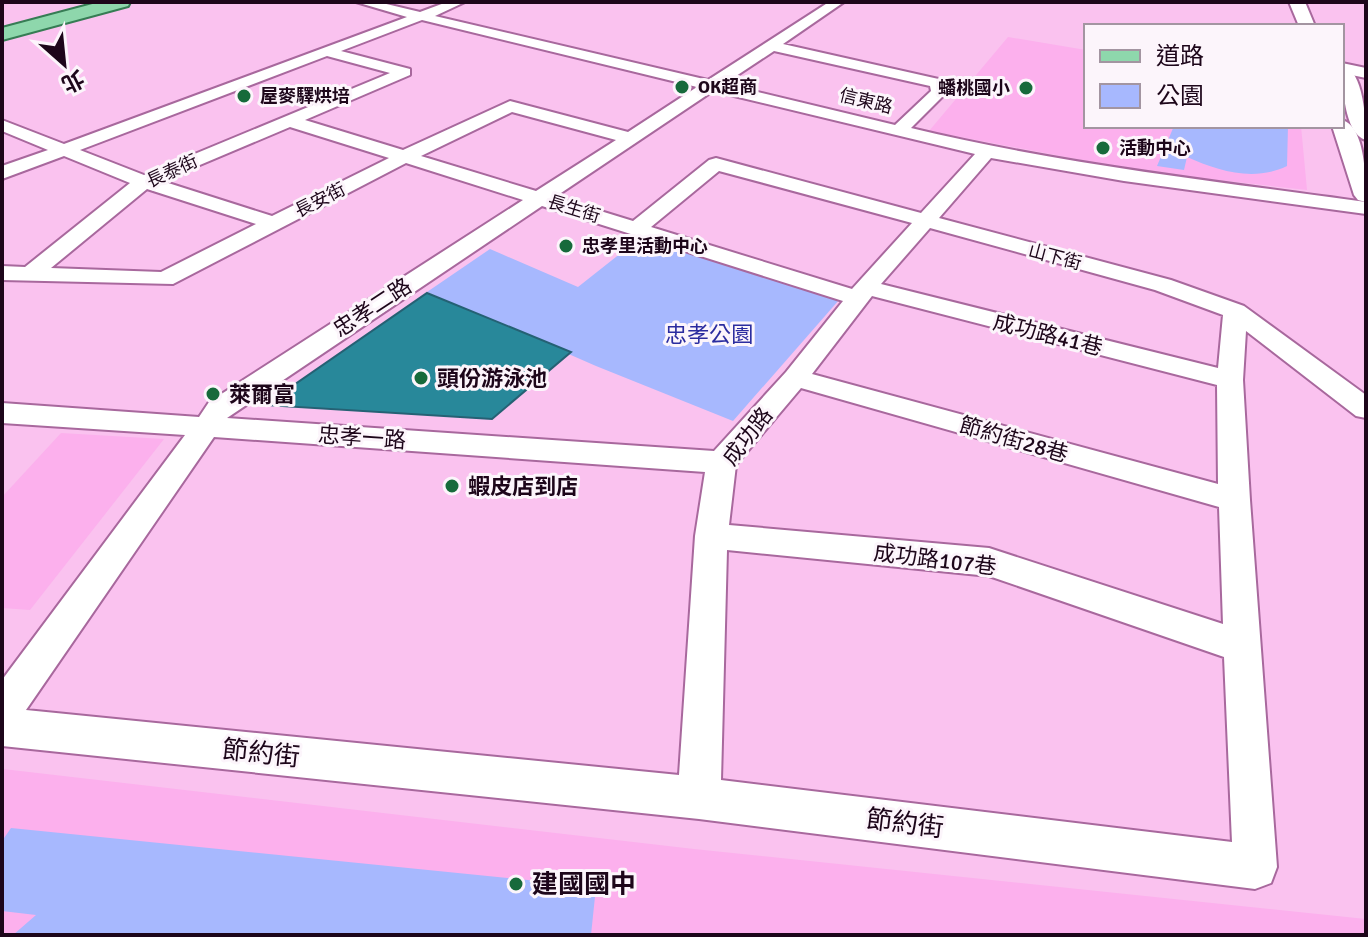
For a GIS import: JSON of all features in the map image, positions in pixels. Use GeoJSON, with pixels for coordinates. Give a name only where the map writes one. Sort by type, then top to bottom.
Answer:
{"type":"FeatureCollection","features":[{"type":"Feature","properties":{"kind":"main road"},"geometry":{"type":"LineString","coordinates":[[2,31],[103,2]]}},
{"type":"Feature","properties":{"kind":"main road"},"geometry":{"type":"LineString","coordinates":[[2,31],[121,2]]}},
{"type":"Feature","properties":{"kind":"street","name":"信東路"},"geometry":{"type":"LineString","coordinates":[[362,2],[987,152],[1124,175],[1366,208]]}},
{"type":"Feature","properties":{"kind":"street"},"geometry":{"type":"LineString","coordinates":[[2,173],[459,2]]}},
{"type":"Feature","properties":{"kind":"street","name":"忠孝二路"},"geometry":{"type":"LineString","coordinates":[[2,712],[219,409],[838,2]]}},
{"type":"Feature","properties":{"kind":"street"},"geometry":{"type":"LineString","coordinates":[[1297,2],[1315,15]]}},
{"type":"Feature","properties":{"kind":"street"},"geometry":{"type":"LineString","coordinates":[[771,46],[937,83],[939,92],[899,130]]}},
{"type":"Feature","properties":{"kind":"street","name":"長泰街"},"geometry":{"type":"LineString","coordinates":[[30,274],[144,182],[405,72],[328,52]]}},
{"type":"Feature","properties":{"kind":"street"},"geometry":{"type":"LineString","coordinates":[[1344,69],[1366,73]]}},
{"type":"Feature","properties":{"kind":"street"},"geometry":{"type":"LineString","coordinates":[[1344,74],[1366,134]]}},
{"type":"Feature","properties":{"kind":"street","name":"長安街"},"geometry":{"type":"LineString","coordinates":[[2,273],[165,279],[510,106],[631,138]]}},
{"type":"Feature","properties":{"kind":"street","name":"長生街"},"geometry":{"type":"LineString","coordinates":[[290,121],[637,228],[862,292]]}},
{"type":"Feature","properties":{"kind":"street"},"geometry":{"type":"LineString","coordinates":[[2,125],[144,182],[273,223]]}},
{"type":"Feature","properties":{"kind":"street"},"geometry":{"type":"LineString","coordinates":[[1343,128],[1366,195]]}},
{"type":"Feature","properties":{"kind":"street","name":"成功路"},"geometry":{"type":"LineString","coordinates":[[699,798],[711,536],[721,462],[795,378],[862,292],[987,152]]}},
{"type":"Feature","properties":{"kind":"street","name":"山下街"},"geometry":{"type":"LineString","coordinates":[[637,228],[716,164],[1163,285],[1235,311],[1366,409]]}},
{"type":"Feature","properties":{"kind":"street","name":"成功路41巷"},"geometry":{"type":"LineString","coordinates":[[862,292],[1230,380]]}},
{"type":"Feature","properties":{"kind":"street","name":"節約街"},"geometry":{"type":"LineString","coordinates":[[2,727],[699,798],[1255,867],[1234,500],[1230,380],[1235,311]]}},
{"type":"Feature","properties":{"kind":"street","name":"節約街28巷"},"geometry":{"type":"LineString","coordinates":[[795,378],[1234,500]]}},
{"type":"Feature","properties":{"kind":"street","name":"忠孝一路"},"geometry":{"type":"LineString","coordinates":[[2,413],[721,462]]}},
{"type":"Feature","properties":{"kind":"street","name":"成功路107巷"},"geometry":{"type":"LineString","coordinates":[[711,536],[989,562],[1244,647]]}},
{"type":"Feature","properties":{"kind":"shaded area","name":"蟠桃國小"},"geometry":{"type":"Polygon","coordinates":[[[1008,37],[1084,50],[1084,128],[1301,128],[1307,190],[1145,172],[929,131],[1008,37]]]}},
{"type":"Feature","properties":{"kind":"shaded area","name":"頭份游泳池"},"geometry":{"type":"Polygon","coordinates":[[[427,293],[571,352],[492,419],[265,405],[427,293]]]}},
{"type":"Feature","properties":{"kind":"shaded area"},"geometry":{"type":"Polygon","coordinates":[[[61,433],[164,439],[30,610],[2,608],[2,497],[61,433]]]}},
{"type":"Feature","properties":{"kind":"shaded area","name":"建國國中"},"geometry":{"type":"Polygon","coordinates":[[[3,769],[694,849],[1366,919],[1366,935],[2,935],[3,769]]]}},
{"type":"Feature","properties":{"kind":"green space"},"geometry":{"type":"Polygon","coordinates":[[[1173,128],[1288,128],[1287,166],[1274,171],[1236,173],[1187,157],[1184,170],[1157,166],[1173,128]]]}},
{"type":"Feature","properties":{"kind":"green space","name":"忠孝公園"},"geometry":{"type":"Polygon","coordinates":[[[640,238],[839,300],[733,421],[596,366],[427,292],[490,249],[578,287],[640,238]]]}},
{"type":"Feature","properties":{"kind":"green space"},"geometry":{"type":"Polygon","coordinates":[[[11,828],[596,887],[591,935],[13,935],[36,915],[2,911],[2,841],[11,828]]]}},
{"type":"Feature","properties":{"kind":"place","name":"OK超商"},"geometry":{"type":"Point","coordinates":[682,87]}},
{"type":"Feature","properties":{"kind":"place","name":"蟠桃國小"},"geometry":{"type":"Point","coordinates":[1026,88]}},
{"type":"Feature","properties":{"kind":"place","name":"屋麥驛烘培"},"geometry":{"type":"Point","coordinates":[244,96]}},
{"type":"Feature","properties":{"kind":"place","name":"活動中心"},"geometry":{"type":"Point","coordinates":[1103,148]}},
{"type":"Feature","properties":{"kind":"place","name":"忠孝里活動中心"},"geometry":{"type":"Point","coordinates":[566,246]}},
{"type":"Feature","properties":{"kind":"place","name":"頭份游泳池"},"geometry":{"type":"Point","coordinates":[421,378]}},
{"type":"Feature","properties":{"kind":"place","name":"萊爾富"},"geometry":{"type":"Point","coordinates":[213,394]}},
{"type":"Feature","properties":{"kind":"place","name":"蝦皮店到店"},"geometry":{"type":"Point","coordinates":[452,486]}},
{"type":"Feature","properties":{"kind":"place","name":"建國國中"},"geometry":{"type":"Point","coordinates":[516,884]}}]}
